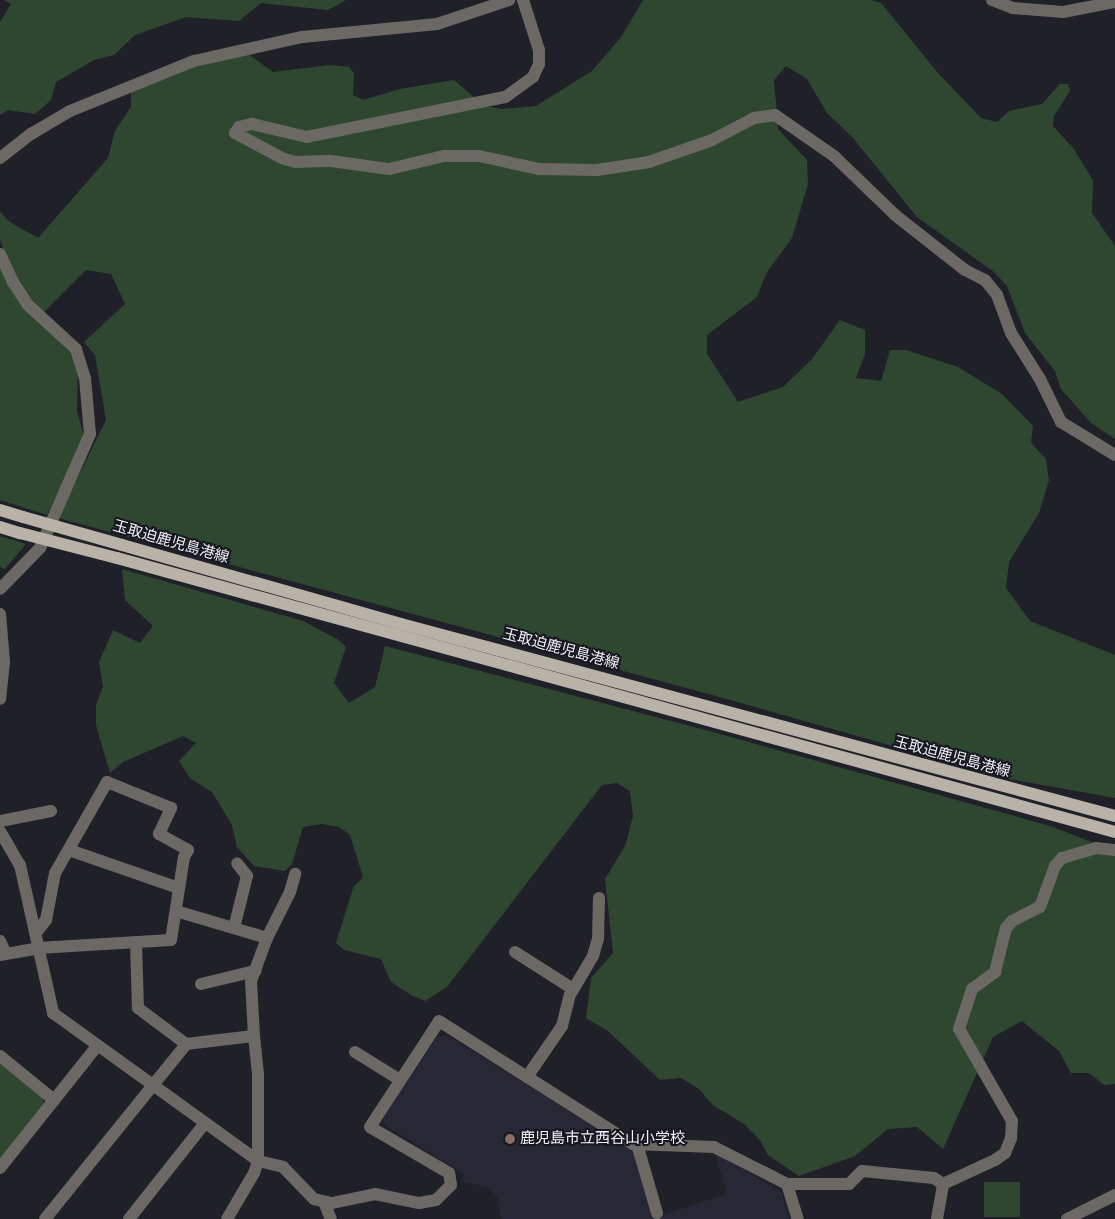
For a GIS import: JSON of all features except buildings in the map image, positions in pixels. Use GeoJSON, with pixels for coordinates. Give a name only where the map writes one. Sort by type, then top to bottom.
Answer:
{"type":"FeatureCollection","features":[{"type":"Feature","properties":{"kind":"main road","name":"玉取迫鹿児島港線"},"geometry":{"type":"LineString","coordinates":[[0,510],[544,662],[1115,816]]}},
{"type":"Feature","properties":{"kind":"main road","name":"玉取迫鹿児島港線"},"geometry":{"type":"LineString","coordinates":[[0,527],[1115,832]]}},
{"type":"Feature","properties":{"kind":"street"},"geometry":{"type":"LineString","coordinates":[[0,158],[31,134],[70,111],[194,61],[302,37],[437,24],[509,0]]}},
{"type":"Feature","properties":{"kind":"street"},"geometry":{"type":"LineString","coordinates":[[523,0],[540,50],[539,64],[533,78],[505,97],[308,137],[252,124],[239,127],[235,133],[284,159],[296,162],[331,161],[389,169],[444,156],[479,156],[539,169],[597,170],[649,162],[712,140],[754,118],[776,115],[834,156],[895,215],[992,288],[1011,333],[1040,379],[1061,422],[1115,456]]}},
{"type":"Feature","properties":{"kind":"street"},"geometry":{"type":"LineString","coordinates":[[992,0],[1013,8],[1115,2]]}},
{"type":"Feature","properties":{"kind":"street"},"geometry":{"type":"LineString","coordinates":[[0,254],[13,282],[28,305],[76,349],[85,378],[90,434],[40,548],[0,589]]}},
{"type":"Feature","properties":{"kind":"street"},"geometry":{"type":"LineString","coordinates":[[0,614],[4,662],[0,699]]}},
{"type":"Feature","properties":{"kind":"street"},"geometry":{"type":"LineString","coordinates":[[0,941],[3,954],[38,948],[171,940],[179,888],[188,850],[159,834],[171,808],[107,782],[55,873],[46,920],[36,933]]}},
{"type":"Feature","properties":{"kind":"street"},"geometry":{"type":"LineString","coordinates":[[0,821],[51,811]]}},
{"type":"Feature","properties":{"kind":"street"},"geometry":{"type":"LineString","coordinates":[[0,831],[20,865],[53,1013],[258,1161],[283,1167],[311,1197],[324,1202],[341,1202],[375,1194],[408,1202],[425,1202],[436,1200],[451,1185],[450,1173],[370,1127],[439,1021],[637,1144],[714,1147],[787,1184],[850,1184],[862,1171],[934,1178],[943,1184]]}},
{"type":"Feature","properties":{"kind":"street"},"geometry":{"type":"LineString","coordinates":[[943,1184],[995,1160],[1004,1153],[1011,1138],[1012,1121],[960,1029],[972,989],[995,972],[1006,928],[1012,921],[1040,907],[1055,866],[1062,858],[1096,848],[1115,850]]}},
{"type":"Feature","properties":{"kind":"street"},"geometry":{"type":"LineString","coordinates":[[69,850],[179,888]]}},
{"type":"Feature","properties":{"kind":"street"},"geometry":{"type":"LineString","coordinates":[[234,928],[247,876],[237,863]]}},
{"type":"Feature","properties":{"kind":"street"},"geometry":{"type":"LineString","coordinates":[[227,1219],[254,1173],[258,1161],[260,1139],[251,981],[267,938],[290,892],[294,874]]}},
{"type":"Feature","properties":{"kind":"street"},"geometry":{"type":"LineString","coordinates":[[527,1077],[562,1026],[573,989],[593,956],[598,939],[599,898]]}},
{"type":"Feature","properties":{"kind":"street"},"geometry":{"type":"LineString","coordinates":[[176,911],[267,938]]}},
{"type":"Feature","properties":{"kind":"street"},"geometry":{"type":"LineString","coordinates":[[136,942],[138,1008],[186,1044],[254,1036]]}},
{"type":"Feature","properties":{"kind":"street"},"geometry":{"type":"LineString","coordinates":[[516,952],[573,989]]}},
{"type":"Feature","properties":{"kind":"street"},"geometry":{"type":"LineString","coordinates":[[201,984],[255,971]]}},
{"type":"Feature","properties":{"kind":"street"},"geometry":{"type":"LineString","coordinates":[[45,1219],[186,1044]]}},
{"type":"Feature","properties":{"kind":"street"},"geometry":{"type":"LineString","coordinates":[[0,1168],[97,1046]]}},
{"type":"Feature","properties":{"kind":"street"},"geometry":{"type":"LineString","coordinates":[[355,1052],[400,1080]]}},
{"type":"Feature","properties":{"kind":"street"},"geometry":{"type":"LineString","coordinates":[[0,1056],[54,1100]]}},
{"type":"Feature","properties":{"kind":"street"},"geometry":{"type":"LineString","coordinates":[[129,1219],[205,1123]]}},
{"type":"Feature","properties":{"kind":"street"},"geometry":{"type":"LineString","coordinates":[[637,1144],[657,1213]]}},
{"type":"Feature","properties":{"kind":"street"},"geometry":{"type":"LineString","coordinates":[[787,1184],[798,1219]]}},
{"type":"Feature","properties":{"kind":"street"},"geometry":{"type":"LineString","coordinates":[[937,1219],[943,1184]]}},
{"type":"Feature","properties":{"kind":"street"},"geometry":{"type":"LineString","coordinates":[[1067,1219],[1115,1195]]}},
{"type":"Feature","properties":{"kind":"street"},"geometry":{"type":"LineString","coordinates":[[324,1202],[331,1219]]}},
{"type":"Feature","properties":{"kind":"shaded area","name":"鹿児島市立西谷山小学校"},"geometry":{"type":"Polygon","coordinates":[[[447,1035],[635,1152],[653,1218],[727,1194],[715,1153],[781,1191],[789,1219],[501,1219],[497,1197],[490,1188],[462,1181],[464,1174],[386,1126],[383,1118],[437,1037],[447,1035]]]}},
{"type":"Feature","properties":{"kind":"green space"},"geometry":{"type":"Polygon","coordinates":[[[4,0],[346,0],[328,10],[261,3],[239,21],[186,17],[135,35],[114,55],[94,60],[56,82],[51,100],[35,114],[8,110],[0,115],[0,22],[11,4],[4,0]]]}},
{"type":"Feature","properties":{"kind":"green space"},"geometry":{"type":"Polygon","coordinates":[[[643,0],[871,0],[881,3],[938,73],[981,118],[997,122],[1009,111],[1042,104],[1060,84],[1068,84],[1070,91],[1054,116],[1053,126],[1073,148],[1093,180],[1092,213],[1115,246],[1115,439],[1091,423],[1061,389],[1055,371],[1025,333],[1007,286],[994,272],[917,217],[853,138],[827,113],[807,79],[786,66],[774,80],[778,129],[807,160],[808,184],[792,238],[767,272],[757,297],[707,335],[707,354],[738,402],[783,387],[812,359],[840,320],[865,330],[865,354],[856,378],[881,381],[890,350],[906,350],[958,367],[1002,394],[1033,426],[1031,443],[1046,459],[1049,480],[1039,513],[1009,562],[1006,588],[1030,621],[1115,655],[1115,798],[1009,779],[723,698],[58,518],[106,420],[95,355],[84,342],[125,304],[111,274],[86,270],[44,312],[29,298],[5,256],[0,239],[0,212],[10,222],[38,238],[108,158],[115,131],[131,107],[131,91],[193,66],[248,54],[273,72],[330,65],[349,67],[354,73],[353,95],[363,100],[400,89],[454,80],[484,106],[502,109],[536,106],[592,71],[621,37],[643,0]]]}},
{"type":"Feature","properties":{"kind":"green space"},"geometry":{"type":"Polygon","coordinates":[[[0,265],[72,350],[78,364],[77,411],[85,440],[47,515],[0,500],[0,265]]]}},
{"type":"Feature","properties":{"kind":"green space"},"geometry":{"type":"Polygon","coordinates":[[[0,536],[26,544],[5,569],[0,567],[0,536]]]}},
{"type":"Feature","properties":{"kind":"green space"},"geometry":{"type":"Polygon","coordinates":[[[122,569],[303,621],[337,639],[346,647],[334,683],[349,703],[375,687],[385,646],[713,732],[1050,826],[1115,851],[1115,1084],[1104,1085],[1089,1073],[1071,1073],[1059,1051],[1022,1021],[993,1037],[943,1149],[917,1127],[888,1129],[855,1156],[799,1176],[768,1155],[760,1140],[744,1124],[713,1105],[699,1089],[681,1078],[660,1080],[608,1031],[586,1018],[591,978],[613,953],[605,879],[625,846],[633,816],[630,791],[617,783],[602,785],[447,987],[425,1001],[411,995],[391,982],[381,959],[344,950],[336,943],[353,888],[363,877],[350,835],[339,827],[322,824],[303,827],[292,864],[285,871],[254,866],[237,847],[232,825],[212,792],[190,778],[179,761],[196,743],[183,736],[123,762],[110,773],[96,725],[96,705],[103,687],[99,662],[113,630],[140,643],[153,626],[125,600],[122,569]]]}},
{"type":"Feature","properties":{"kind":"green space"},"geometry":{"type":"Polygon","coordinates":[[[0,1064],[43,1098],[44,1105],[0,1159],[0,1064]]]}},
{"type":"Feature","properties":{"kind":"green space"},"geometry":{"type":"Polygon","coordinates":[[[984,1182],[1020,1182],[1020,1217],[984,1217],[984,1182]]]}},
{"type":"Feature","properties":{"kind":"place","name":"鹿児島市立西谷山小学校"},"geometry":{"type":"Point","coordinates":[510,1139]}}]}
